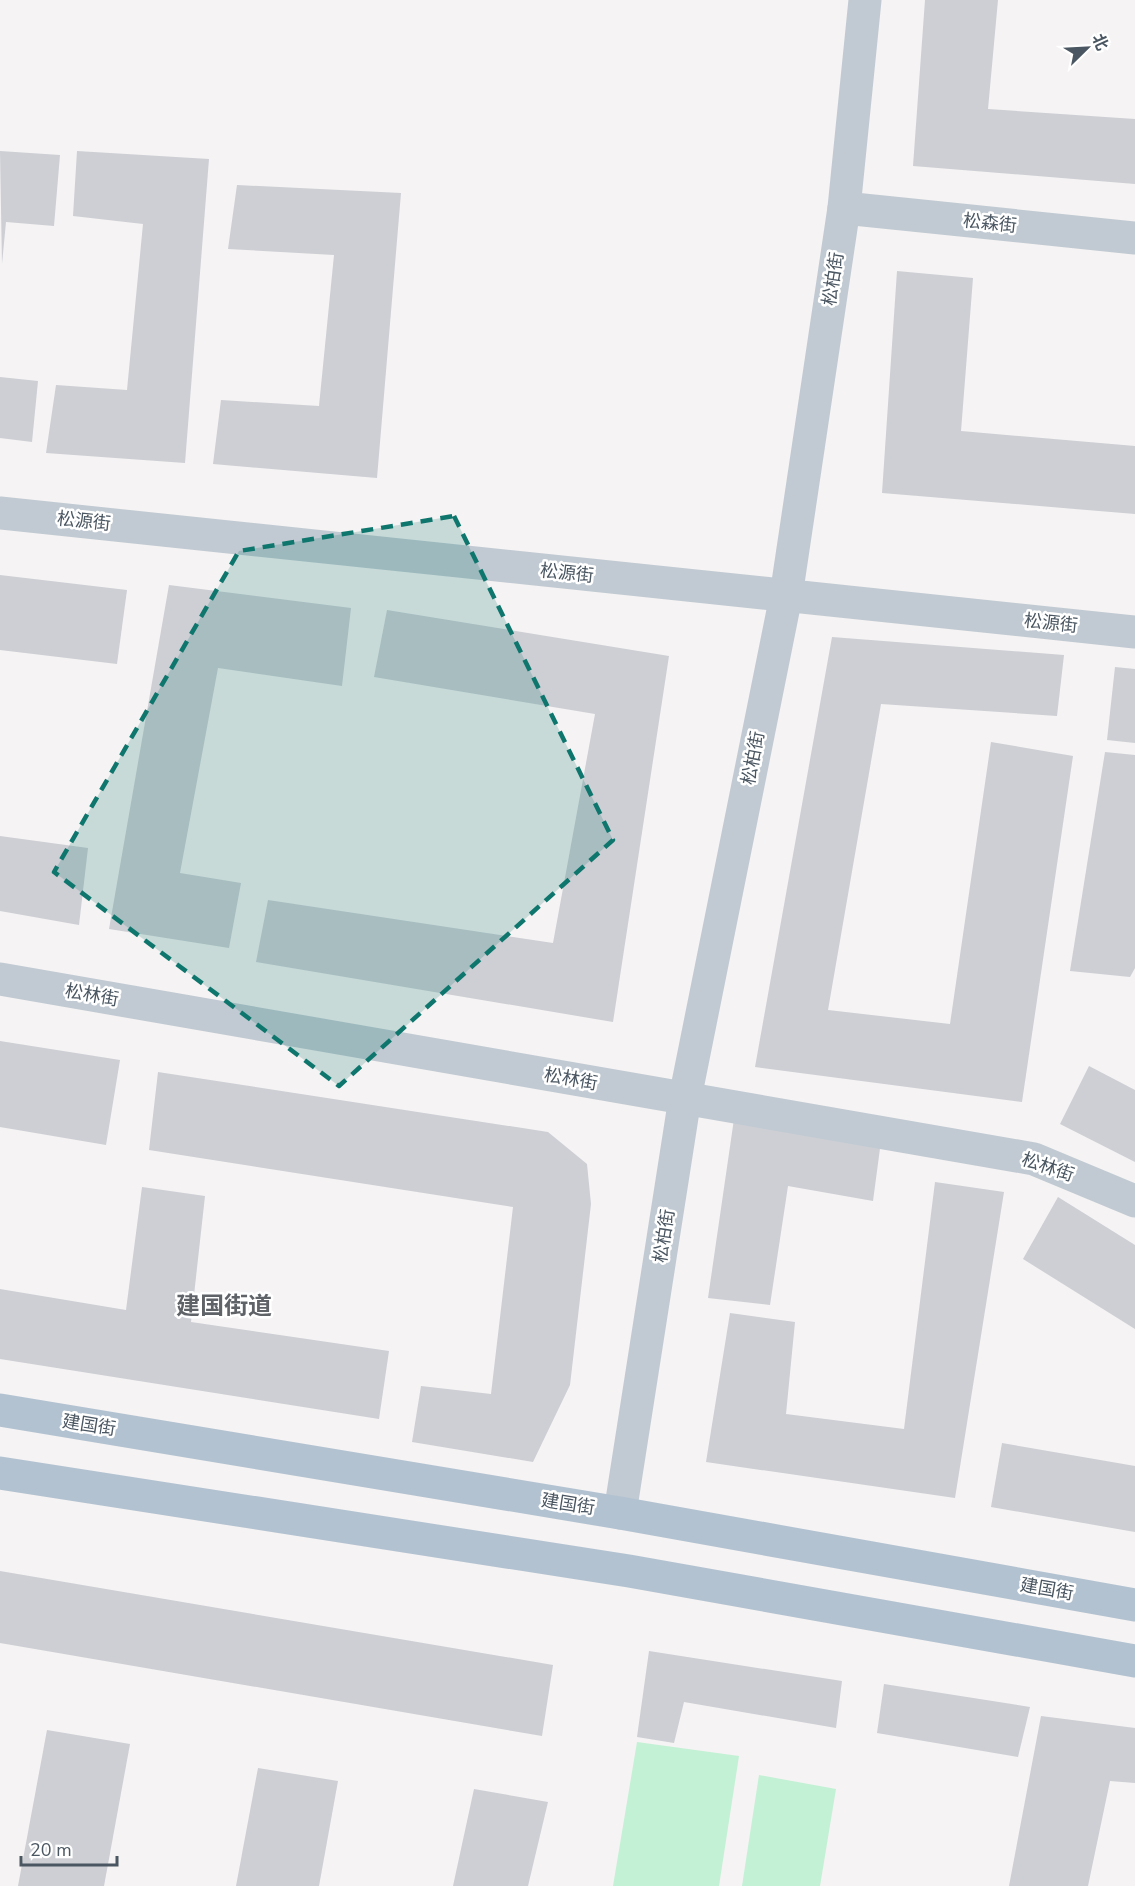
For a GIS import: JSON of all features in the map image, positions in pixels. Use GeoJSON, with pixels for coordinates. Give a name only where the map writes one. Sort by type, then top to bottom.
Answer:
{"type":"FeatureCollection","features":[{"type":"Feature","properties":{"kind":"main road","name":"建国街"},"geometry":{"type":"LineString","coordinates":[[0,1410],[620,1513],[1135,1605]]}},
{"type":"Feature","properties":{"kind":"main road"},"geometry":{"type":"LineString","coordinates":[[0,1473],[629,1571],[1135,1661]]}},
{"type":"Feature","properties":{"kind":"street","name":"松柏街"},"geometry":{"type":"LineString","coordinates":[[620,1513],[685,1098],[786,596],[844,208],[864,0]]}},
{"type":"Feature","properties":{"kind":"street","name":"松森街"},"geometry":{"type":"LineString","coordinates":[[844,208],[1135,238]]}},
{"type":"Feature","properties":{"kind":"street","name":"松源街"},"geometry":{"type":"LineString","coordinates":[[0,513],[1135,632]]}},
{"type":"Feature","properties":{"kind":"street","name":"松林街"},"geometry":{"type":"LineString","coordinates":[[0,979],[1034,1159],[1135,1201]]}},
{"type":"Feature","properties":{"kind":"highlighted area"},"geometry":{"type":"Polygon","coordinates":[[[454,516],[613,840],[339,1086],[54,872],[239,551],[454,516]]]}},
{"type":"Feature","properties":{"kind":"green space"},"geometry":{"type":"Polygon","coordinates":[[[637,1742],[739,1756],[719,1886],[613,1886],[637,1742]]]}},
{"type":"Feature","properties":{"kind":"green space"},"geometry":{"type":"Polygon","coordinates":[[[759,1775],[836,1789],[820,1886],[742,1886],[759,1775]]]}},
{"type":"Feature","properties":{"kind":"building"},"geometry":{"type":"Polygon","coordinates":[[[925,0],[998,0],[988,109],[1135,119],[1135,184],[913,166],[925,0]]]}},
{"type":"Feature","properties":{"kind":"building"},"geometry":{"type":"Polygon","coordinates":[[[0,151],[60,155],[54,226],[6,222],[2,264],[0,151]]]}},
{"type":"Feature","properties":{"kind":"building"},"geometry":{"type":"Polygon","coordinates":[[[77,151],[209,159],[185,463],[46,453],[56,385],[127,390],[143,224],[73,216],[77,151]]]}},
{"type":"Feature","properties":{"kind":"building"},"geometry":{"type":"Polygon","coordinates":[[[237,185],[401,193],[377,478],[213,464],[221,400],[319,406],[334,255],[228,249],[237,185]]]}},
{"type":"Feature","properties":{"kind":"building"},"geometry":{"type":"Polygon","coordinates":[[[897,271],[973,278],[961,431],[1135,446],[1135,514],[882,493],[897,271]]]}},
{"type":"Feature","properties":{"kind":"building"},"geometry":{"type":"Polygon","coordinates":[[[0,377],[38,381],[32,442],[0,438],[0,377]]]}},
{"type":"Feature","properties":{"kind":"building"},"geometry":{"type":"Polygon","coordinates":[[[0,575],[127,590],[117,664],[0,650],[0,575]]]}},
{"type":"Feature","properties":{"kind":"building"},"geometry":{"type":"Polygon","coordinates":[[[169,585],[351,608],[342,686],[218,668],[180,873],[241,883],[229,948],[109,929],[169,585]]]}},
{"type":"Feature","properties":{"kind":"building"},"geometry":{"type":"Polygon","coordinates":[[[387,610],[669,656],[613,1022],[256,962],[268,900],[553,943],[595,714],[374,677],[387,610]]]}},
{"type":"Feature","properties":{"kind":"building"},"geometry":{"type":"Polygon","coordinates":[[[832,637],[1064,655],[1057,716],[881,704],[828,1010],[950,1024],[991,742],[1073,756],[1022,1102],[755,1067],[832,637]]]}},
{"type":"Feature","properties":{"kind":"building"},"geometry":{"type":"Polygon","coordinates":[[[1115,667],[1135,669],[1135,743],[1107,740],[1115,667]]]}},
{"type":"Feature","properties":{"kind":"building"},"geometry":{"type":"Polygon","coordinates":[[[1105,752],[1135,755],[1135,968],[1130,977],[1070,971],[1105,752]]]}},
{"type":"Feature","properties":{"kind":"building"},"geometry":{"type":"Polygon","coordinates":[[[0,836],[88,848],[79,925],[0,911],[0,836]]]}},
{"type":"Feature","properties":{"kind":"building"},"geometry":{"type":"Polygon","coordinates":[[[0,1041],[120,1060],[106,1145],[0,1127],[0,1041]]]}},
{"type":"Feature","properties":{"kind":"building"},"geometry":{"type":"Polygon","coordinates":[[[1089,1066],[1135,1090],[1135,1162],[1060,1124],[1089,1066]]]}},
{"type":"Feature","properties":{"kind":"building"},"geometry":{"type":"Polygon","coordinates":[[[158,1072],[548,1132],[587,1164],[591,1204],[570,1385],[533,1462],[412,1442],[421,1386],[491,1394],[513,1207],[149,1150],[158,1072]]]}},
{"type":"Feature","properties":{"kind":"building"},"geometry":{"type":"Polygon","coordinates":[[[734,1119],[881,1141],[873,1201],[788,1186],[770,1305],[708,1298],[734,1119]]]}},
{"type":"Feature","properties":{"kind":"building"},"geometry":{"type":"Polygon","coordinates":[[[935,1182],[1004,1192],[955,1498],[706,1462],[730,1313],[795,1322],[786,1414],[904,1429],[935,1182]]]}},
{"type":"Feature","properties":{"kind":"building"},"geometry":{"type":"Polygon","coordinates":[[[142,1187],[205,1196],[191,1322],[389,1351],[379,1419],[0,1359],[0,1289],[126,1310],[142,1187]]]}},
{"type":"Feature","properties":{"kind":"building"},"geometry":{"type":"Polygon","coordinates":[[[1058,1197],[1135,1245],[1135,1329],[1023,1259],[1058,1197]]]}},
{"type":"Feature","properties":{"kind":"building"},"geometry":{"type":"Polygon","coordinates":[[[1002,1443],[1135,1466],[1135,1532],[991,1507],[1002,1443]]]}},
{"type":"Feature","properties":{"kind":"building"},"geometry":{"type":"Polygon","coordinates":[[[0,1571],[553,1665],[542,1736],[0,1643],[0,1571]]]}},
{"type":"Feature","properties":{"kind":"building"},"geometry":{"type":"Polygon","coordinates":[[[649,1651],[842,1681],[836,1728],[684,1702],[674,1743],[637,1737],[649,1651]]]}},
{"type":"Feature","properties":{"kind":"building"},"geometry":{"type":"Polygon","coordinates":[[[884,1684],[1030,1707],[1018,1757],[877,1733],[884,1684]]]}},
{"type":"Feature","properties":{"kind":"building"},"geometry":{"type":"Polygon","coordinates":[[[1041,1716],[1135,1728],[1135,1783],[1110,1781],[1088,1886],[1009,1886],[1041,1716]]]}},
{"type":"Feature","properties":{"kind":"building"},"geometry":{"type":"Polygon","coordinates":[[[47,1730],[130,1744],[104,1886],[18,1886],[47,1730]]]}},
{"type":"Feature","properties":{"kind":"building"},"geometry":{"type":"Polygon","coordinates":[[[258,1768],[338,1781],[319,1886],[236,1886],[258,1768]]]}},
{"type":"Feature","properties":{"kind":"building"},"geometry":{"type":"Polygon","coordinates":[[[474,1789],[548,1802],[528,1886],[453,1886],[474,1789]]]}},
{"type":"Feature","properties":{"kind":"district","name":"建国街道"},"geometry":{"type":"Point","coordinates":[224,1306]}}]}
